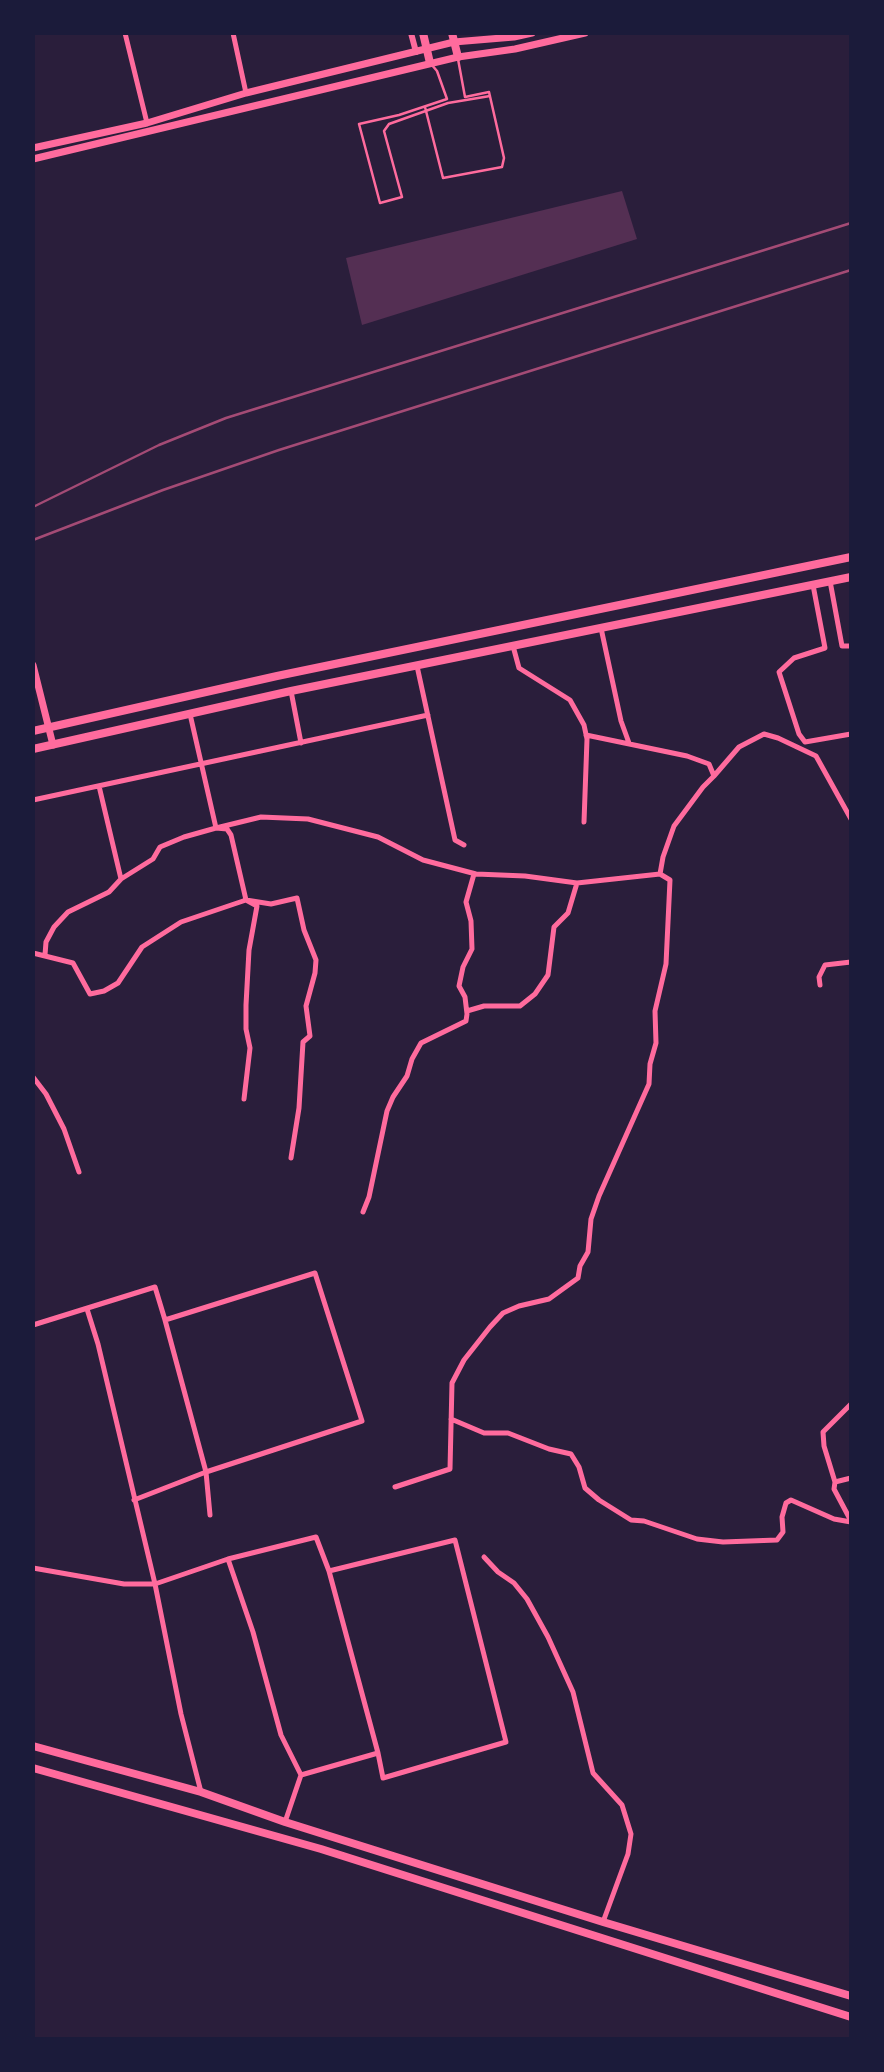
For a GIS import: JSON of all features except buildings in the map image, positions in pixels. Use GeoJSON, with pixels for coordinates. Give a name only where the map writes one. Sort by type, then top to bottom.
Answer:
{"type":"FeatureCollection","features":[{"type":"Feature","properties":{"kind":"main road"},"geometry":{"type":"LineString","coordinates":[[423,33],[430,63]]}},
{"type":"Feature","properties":{"kind":"main road"},"geometry":{"type":"LineString","coordinates":[[33,148],[147,122],[246,93],[416,52],[453,38],[514,37],[532,33]]}},
{"type":"Feature","properties":{"kind":"main road"},"geometry":{"type":"LineString","coordinates":[[33,159],[430,63],[516,49],[584,33]]}},
{"type":"Feature","properties":{"kind":"main road"},"geometry":{"type":"LineString","coordinates":[[453,38],[458,57]]}},
{"type":"Feature","properties":{"kind":"main road"},"geometry":{"type":"LineString","coordinates":[[33,731],[277,676],[851,557]]}},
{"type":"Feature","properties":{"kind":"main road"},"geometry":{"type":"LineString","coordinates":[[33,749],[291,691],[851,577]]}},
{"type":"Feature","properties":{"kind":"main road"},"geometry":{"type":"LineString","coordinates":[[33,666],[53,744]]}},
{"type":"Feature","properties":{"kind":"main road"},"geometry":{"type":"LineString","coordinates":[[33,1746],[201,1792],[285,1822],[603,1923],[851,1996]]}},
{"type":"Feature","properties":{"kind":"main road"},"geometry":{"type":"LineString","coordinates":[[33,1768],[321,1849],[851,2017]]}},
{"type":"Feature","properties":{"kind":"street"},"geometry":{"type":"LineString","coordinates":[[125,33],[147,122]]}},
{"type":"Feature","properties":{"kind":"street"},"geometry":{"type":"LineString","coordinates":[[233,33],[246,93]]}},
{"type":"Feature","properties":{"kind":"street"},"geometry":{"type":"LineString","coordinates":[[411,33],[416,52]]}},
{"type":"Feature","properties":{"kind":"street"},"geometry":{"type":"LineString","coordinates":[[830,581],[842,646],[848,646]]}},
{"type":"Feature","properties":{"kind":"street"},"geometry":{"type":"LineString","coordinates":[[813,585],[825,648]]}},
{"type":"Feature","properties":{"kind":"street"},"geometry":{"type":"LineString","coordinates":[[601,628],[621,721],[629,743]]}},
{"type":"Feature","properties":{"kind":"street"},"geometry":{"type":"LineString","coordinates":[[513,646],[519,668],[570,700],[584,724],[584,822]]}},
{"type":"Feature","properties":{"kind":"street"},"geometry":{"type":"LineString","coordinates":[[848,646],[825,648],[794,658],[779,672],[799,734],[805,742],[851,734]]}},
{"type":"Feature","properties":{"kind":"street"},"geometry":{"type":"LineString","coordinates":[[417,666],[455,840],[464,845]]}},
{"type":"Feature","properties":{"kind":"street"},"geometry":{"type":"LineString","coordinates":[[291,691],[301,743]]}},
{"type":"Feature","properties":{"kind":"street"},"geometry":{"type":"LineString","coordinates":[[190,714],[216,828]]}},
{"type":"Feature","properties":{"kind":"street"},"geometry":{"type":"LineString","coordinates":[[33,800],[428,715]]}},
{"type":"Feature","properties":{"kind":"street"},"geometry":{"type":"LineString","coordinates":[[660,874],[674,826],[703,787],[740,747],[764,734],[816,756],[851,819]]}},
{"type":"Feature","properties":{"kind":"street"},"geometry":{"type":"LineString","coordinates":[[586,735],[687,756],[709,764],[714,776]]}},
{"type":"Feature","properties":{"kind":"street"},"geometry":{"type":"LineString","coordinates":[[99,786],[121,879]]}},
{"type":"Feature","properties":{"kind":"street"},"geometry":{"type":"LineString","coordinates":[[45,955],[46,942],[54,927],[68,912],[109,892],[121,879],[153,859],[160,847],[184,836],[261,817],[308,819],[378,837],[423,860],[474,874],[525,876],[577,883],[660,874],[670,880],[666,964],[654,1011],[656,1043],[650,1065],[649,1084],[599,1196],[591,1219],[588,1252],[580,1266],[578,1278],[549,1299],[503,1313],[489,1328],[464,1360],[452,1384],[450,1469],[395,1487]]}},
{"type":"Feature","properties":{"kind":"street"},"geometry":{"type":"LineString","coordinates":[[216,828],[227,830],[231,835],[246,900],[257,906],[249,950],[246,1029],[250,1048],[244,1099]]}},
{"type":"Feature","properties":{"kind":"street"},"geometry":{"type":"LineString","coordinates":[[363,1212],[369,1197],[387,1111],[407,1076],[412,1059],[421,1043],[466,1021],[465,997],[459,986],[463,967],[472,949],[471,921],[466,902],[474,874]]}},
{"type":"Feature","properties":{"kind":"street"},"geometry":{"type":"LineString","coordinates":[[467,1011],[484,1006],[520,1006],[535,994],[548,975],[554,927],[568,913],[577,883]]}},
{"type":"Feature","properties":{"kind":"street"},"geometry":{"type":"LineString","coordinates":[[33,953],[73,963],[90,994],[104,991],[118,983],[142,947],[181,922],[246,900],[271,904],[297,898],[304,930],[316,960],[306,1006],[310,1036],[303,1042],[299,1108],[291,1158]]}},
{"type":"Feature","properties":{"kind":"street"},"geometry":{"type":"LineString","coordinates":[[820,985],[819,977],[825,965],[851,962]]}},
{"type":"Feature","properties":{"kind":"street"},"geometry":{"type":"LineString","coordinates":[[33,1077],[46,1094],[64,1129],[79,1172]]}},
{"type":"Feature","properties":{"kind":"street"},"geometry":{"type":"LineString","coordinates":[[134,1500],[206,1472],[362,1421],[315,1273],[165,1320]]}},
{"type":"Feature","properties":{"kind":"street"},"geometry":{"type":"LineString","coordinates":[[33,1325],[155,1287],[206,1472],[210,1515]]}},
{"type":"Feature","properties":{"kind":"street"},"geometry":{"type":"LineString","coordinates":[[87,1309],[98,1344],[155,1584],[181,1714],[201,1792]]}},
{"type":"Feature","properties":{"kind":"street"},"geometry":{"type":"LineString","coordinates":[[851,1404],[823,1432],[824,1446],[835,1482],[834,1489],[851,1522]]}},
{"type":"Feature","properties":{"kind":"street"},"geometry":{"type":"LineString","coordinates":[[451,1419],[484,1433],[508,1433],[549,1449],[571,1454],[579,1467],[585,1488],[598,1500],[631,1520],[644,1521],[697,1539],[723,1542],[777,1540],[783,1532],[782,1517],[786,1503],[791,1500],[834,1520],[851,1522]]}},
{"type":"Feature","properties":{"kind":"street"},"geometry":{"type":"LineString","coordinates":[[835,1482],[851,1478]]}},
{"type":"Feature","properties":{"kind":"street"},"geometry":{"type":"LineString","coordinates":[[33,1568],[124,1584],[155,1584],[228,1559],[316,1537],[329,1571],[383,1778],[506,1742],[454,1540],[329,1571]]}},
{"type":"Feature","properties":{"kind":"street"},"geometry":{"type":"LineString","coordinates":[[484,1557],[498,1573],[514,1583],[527,1599],[573,1692],[593,1773],[622,1805],[627,1819],[631,1834],[628,1854],[603,1923]]}},
{"type":"Feature","properties":{"kind":"street"},"geometry":{"type":"LineString","coordinates":[[228,1559],[253,1632],[281,1735],[301,1775],[285,1822]]}},
{"type":"Feature","properties":{"kind":"street"},"geometry":{"type":"LineString","coordinates":[[301,1775],[378,1753]]}},
{"type":"Feature","properties":{"kind":"lane"},"geometry":{"type":"LineString","coordinates":[[425,107],[443,178],[502,167],[505,158],[489,92],[465,97],[458,57]]}},
{"type":"Feature","properties":{"kind":"lane"},"geometry":{"type":"LineString","coordinates":[[430,63],[437,71],[447,100],[359,124],[380,203],[401,197],[384,131],[389,124],[448,103],[490,96]]}},
{"type":"Feature","properties":{"kind":"shaded area"},"geometry":{"type":"Polygon","coordinates":[[[33,33],[851,33],[851,2039],[33,2039],[33,33]]]}},
{"type":"Feature","properties":{"kind":"railway"},"geometry":{"type":"LineString","coordinates":[[33,507],[159,445],[226,418],[851,223]]}},
{"type":"Feature","properties":{"kind":"railway"},"geometry":{"type":"LineString","coordinates":[[33,540],[163,490],[279,450],[851,270]]}}]}
